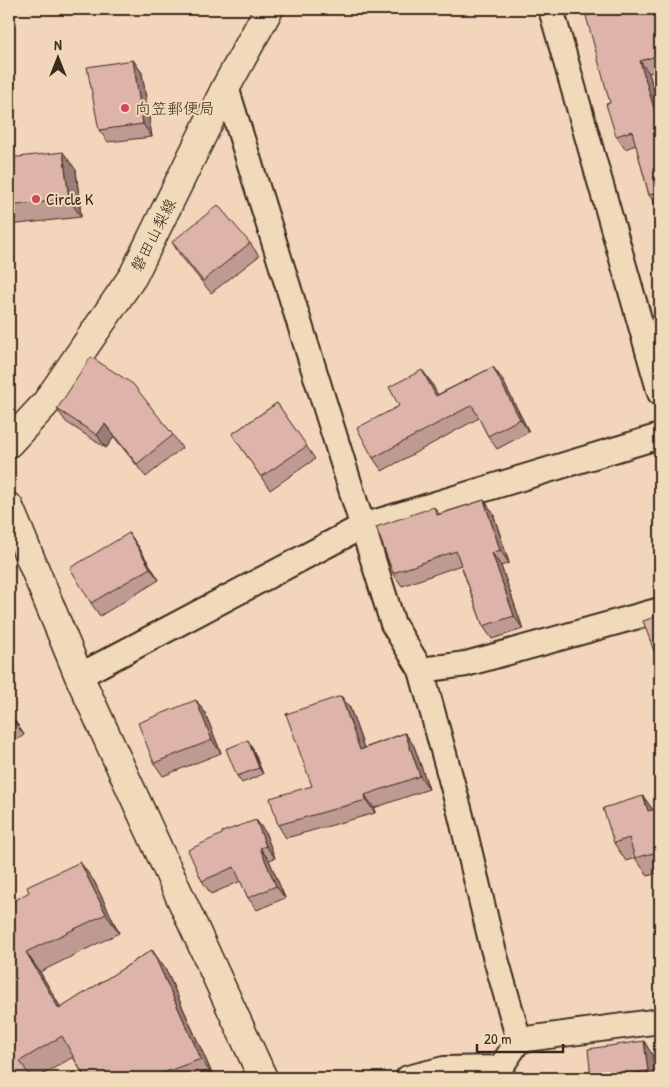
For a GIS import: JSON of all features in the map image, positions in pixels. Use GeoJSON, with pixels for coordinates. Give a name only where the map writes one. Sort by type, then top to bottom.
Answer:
{"type":"FeatureCollection","features":[{"type":"Feature","properties":{"kind":"street","name":"磐田山梨線"},"geometry":{"type":"LineString","coordinates":[[9,443],[46,403],[133,276],[226,88],[269,9]]}},
{"type":"Feature","properties":{"kind":"street"},"geometry":{"type":"LineString","coordinates":[[551,9],[660,393]]}},
{"type":"Feature","properties":{"kind":"street"},"geometry":{"type":"LineString","coordinates":[[226,88],[393,624],[421,670],[460,812],[492,945],[519,1040]]}},
{"type":"Feature","properties":{"kind":"street"},"geometry":{"type":"LineString","coordinates":[[79,676],[363,526],[660,436]]}},
{"type":"Feature","properties":{"kind":"street"},"geometry":{"type":"LineString","coordinates":[[9,507],[79,676],[263,1078]]}},
{"type":"Feature","properties":{"kind":"street"},"geometry":{"type":"LineString","coordinates":[[421,670],[466,664],[660,610]]}},
{"type":"Feature","properties":{"kind":"street"},"geometry":{"type":"LineString","coordinates":[[408,1078],[444,1069],[500,1068],[519,1040],[660,1021]]}},
{"type":"Feature","properties":{"kind":"building"},"geometry":{"type":"Polygon","coordinates":[[[610,9],[632,9],[633,12],[643,9],[660,9],[660,55],[640,61],[660,129],[660,192],[649,195],[632,131],[616,136],[606,104],[610,103],[586,16],[610,9]]]}},
{"type":"Feature","properties":{"kind":"building","name":"向笠郵便局"},"geometry":{"type":"Polygon","coordinates":[[[133,60],[143,124],[99,130],[87,67],[133,60]]]}},
{"type":"Feature","properties":{"kind":"building"},"geometry":{"type":"Polygon","coordinates":[[[63,152],[69,199],[9,206],[9,158],[63,152]]]}},
{"type":"Feature","properties":{"kind":"building"},"geometry":{"type":"Polygon","coordinates":[[[218,205],[250,243],[203,281],[172,242],[218,205]]]}},
{"type":"Feature","properties":{"kind":"building"},"geometry":{"type":"Polygon","coordinates":[[[91,357],[133,384],[173,435],[137,464],[105,424],[97,435],[57,409],[91,357]]]}},
{"type":"Feature","properties":{"kind":"building"},"geometry":{"type":"Polygon","coordinates":[[[493,367],[520,419],[488,436],[472,405],[373,458],[357,428],[399,406],[389,387],[422,370],[436,396],[493,367]]]}},
{"type":"Feature","properties":{"kind":"building"},"geometry":{"type":"Polygon","coordinates":[[[277,403],[307,446],[261,477],[232,434],[277,403]]]}},
{"type":"Feature","properties":{"kind":"building"},"geometry":{"type":"Polygon","coordinates":[[[484,500],[500,550],[492,553],[514,616],[483,626],[456,551],[393,573],[376,527],[434,507],[437,515],[484,500]]]}},
{"type":"Feature","properties":{"kind":"building"},"geometry":{"type":"Polygon","coordinates":[[[129,533],[150,568],[91,603],[70,568],[129,533]]]}},
{"type":"Feature","properties":{"kind":"building"},"geometry":{"type":"Polygon","coordinates":[[[660,615],[660,649],[654,651],[643,621],[660,615]]]}},
{"type":"Feature","properties":{"kind":"building"},"geometry":{"type":"Polygon","coordinates":[[[341,696],[360,750],[405,733],[420,776],[365,795],[366,800],[278,825],[270,798],[312,786],[286,714],[341,696]]]}},
{"type":"Feature","properties":{"kind":"building"},"geometry":{"type":"Polygon","coordinates":[[[196,700],[212,740],[154,763],[138,723],[196,700]]]}},
{"type":"Feature","properties":{"kind":"building"},"geometry":{"type":"Polygon","coordinates":[[[248,740],[259,768],[237,776],[226,749],[248,740]]]}},
{"type":"Feature","properties":{"kind":"building"},"geometry":{"type":"Polygon","coordinates":[[[643,796],[648,811],[660,808],[660,856],[657,852],[635,858],[629,838],[614,843],[603,808],[643,796]]]}},
{"type":"Feature","properties":{"kind":"building"},"geometry":{"type":"Polygon","coordinates":[[[256,820],[266,846],[260,848],[276,886],[248,898],[234,867],[202,881],[188,850],[222,834],[222,832],[256,820]]]}},
{"type":"Feature","properties":{"kind":"building"},"geometry":{"type":"Polygon","coordinates":[[[80,862],[106,914],[26,952],[59,1009],[152,950],[201,1059],[149,1078],[85,1078],[62,1036],[20,1061],[31,1078],[9,1078],[9,904],[29,892],[27,887],[80,862]]]}},
{"type":"Feature","properties":{"kind":"building"},"geometry":{"type":"Polygon","coordinates":[[[644,1041],[648,1071],[591,1078],[588,1049],[644,1041]]]}},
{"type":"Feature","properties":{"kind":"building"},"geometry":{"type":"Polygon","coordinates":[[[660,1073],[660,1078],[657,1078],[656,1074],[660,1073]]]}},
{"type":"Feature","properties":{"kind":"place","name":"向笠郵便局"},"geometry":{"type":"Point","coordinates":[125,108]}},
{"type":"Feature","properties":{"kind":"place","name":"Circle K"},"geometry":{"type":"Point","coordinates":[36,199]}}]}
